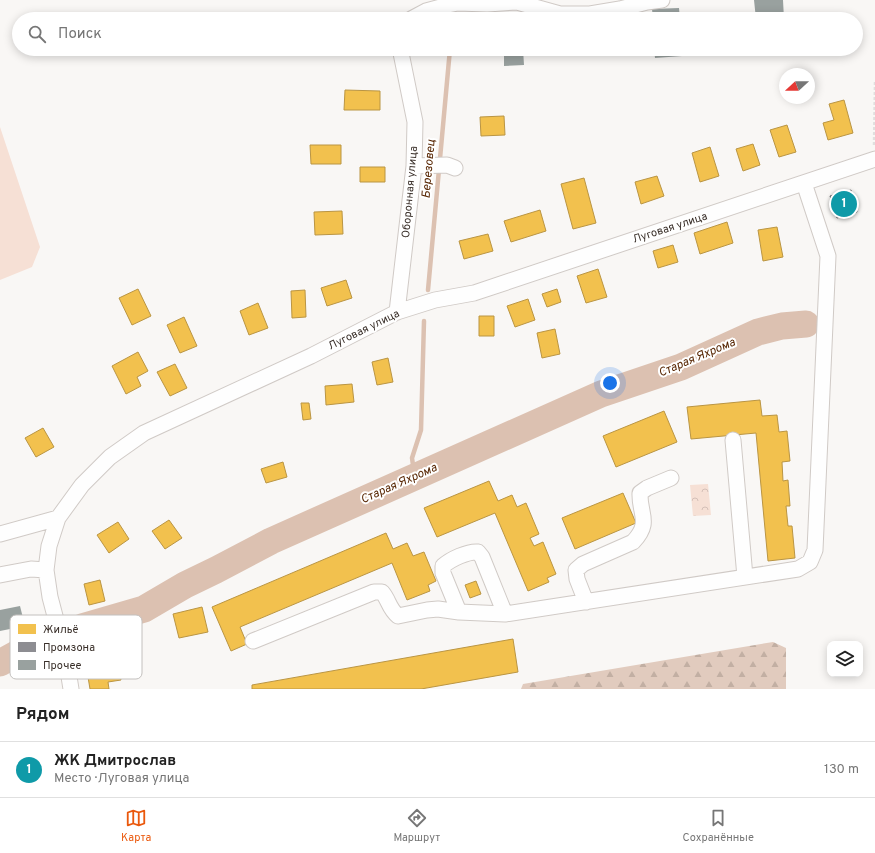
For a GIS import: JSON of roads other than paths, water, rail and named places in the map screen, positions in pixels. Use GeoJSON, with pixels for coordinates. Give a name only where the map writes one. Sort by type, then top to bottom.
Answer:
{"type":"FeatureCollection","features":[{"type":"Feature","properties":{"kind":"street"},"geometry":{"type":"LineString","coordinates":[[602,12],[662,0]]}},
{"type":"Feature","properties":{"kind":"street"},"geometry":{"type":"LineString","coordinates":[[424,12],[453,4],[517,2],[553,12]]}},
{"type":"Feature","properties":{"kind":"street","name":"Оборонная улица"},"geometry":{"type":"LineString","coordinates":[[397,312],[414,166],[415,122],[401,56]]}},
{"type":"Feature","properties":{"kind":"street","name":"Луговая улица"},"geometry":{"type":"LineString","coordinates":[[55,615],[50,597],[46,570],[49,546],[58,518],[82,485],[110,457],[144,433],[311,356],[397,312],[435,300],[474,293],[874,159]]}},
{"type":"Feature","properties":{"kind":"street"},"geometry":{"type":"LineString","coordinates":[[414,166],[445,166]]}},
{"type":"Feature","properties":{"kind":"street"},"geometry":{"type":"LineString","coordinates":[[253,641],[374,592],[382,592],[386,596],[392,611],[398,616],[427,610],[505,614],[798,569],[810,562],[815,550],[828,256],[804,183]]}},
{"type":"Feature","properties":{"kind":"street"},"geometry":{"type":"LineString","coordinates":[[733,440],[745,577]]}},
{"type":"Feature","properties":{"kind":"street"},"geometry":{"type":"LineString","coordinates":[[586,602],[577,579],[576,570],[583,564],[633,542],[639,536],[644,518],[640,501],[640,493],[647,488],[671,478]]}},
{"type":"Feature","properties":{"kind":"street"},"geometry":{"type":"LineString","coordinates":[[0,534],[58,518]]}},
{"type":"Feature","properties":{"kind":"street"},"geometry":{"type":"LineString","coordinates":[[459,612],[443,573],[443,566],[448,562],[473,552],[478,552],[482,557],[505,614]]}},
{"type":"Feature","properties":{"kind":"street"},"geometry":{"type":"LineString","coordinates":[[0,575],[31,569],[46,570]]}},
{"type":"Feature","properties":{"kind":"street","name":"Луговая улица"},"geometry":{"type":"LineString","coordinates":[[69,679],[71,689]]}},
{"type":"Feature","properties":{"kind":"waterway","name":"Березовец"},"geometry":{"type":"LineString","coordinates":[[453,6],[453,12]]}},
{"type":"Feature","properties":{"kind":"waterway","name":"Березовец"},"geometry":{"type":"LineString","coordinates":[[428,290],[449,56]]}},
{"type":"Feature","properties":{"kind":"waterway","name":"Березовец"},"geometry":{"type":"LineString","coordinates":[[421,473],[413,465],[412,458],[421,430],[424,321]]}},
{"type":"Feature","properties":{"kind":"waterway","name":"Старая Яхрома"},"geometry":{"type":"LineString","coordinates":[[123,615],[144,609],[185,585],[271,541],[601,394],[681,367],[758,332],[782,326],[806,324]]}},
{"type":"Feature","properties":{"kind":"waterway","name":"Старая Яхрома"},"geometry":{"type":"LineString","coordinates":[[0,663],[10,657]]}},
{"type":"Feature","properties":{"kind":"place","name":"ЖК Дмитрослав"},"geometry":{"type":"Point","coordinates":[844,204]}}]}
